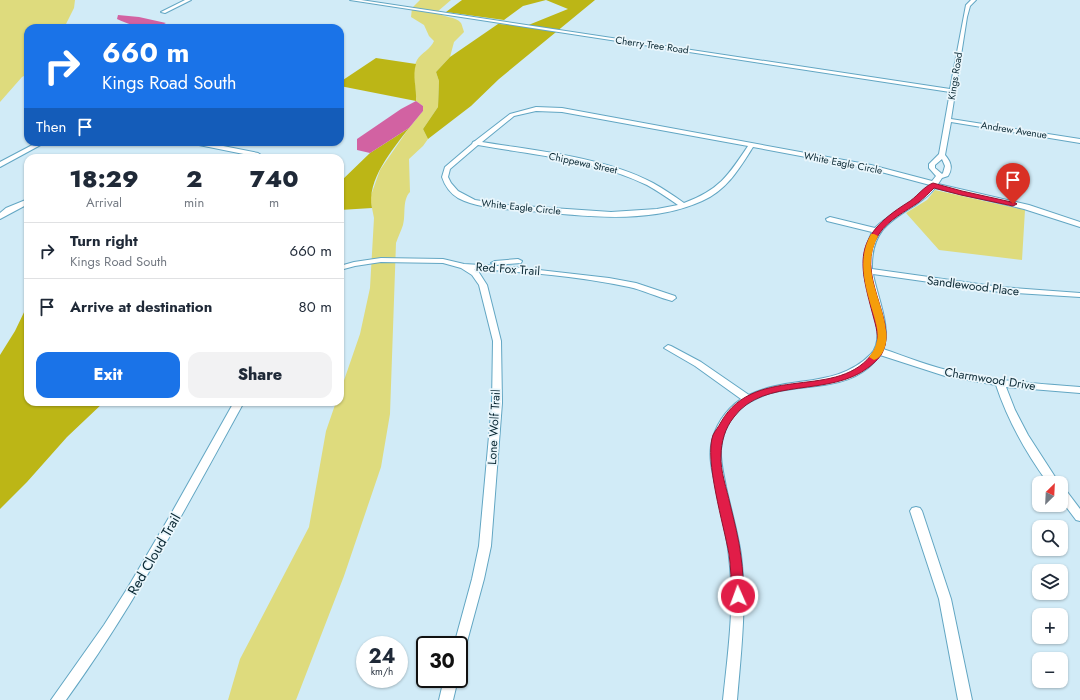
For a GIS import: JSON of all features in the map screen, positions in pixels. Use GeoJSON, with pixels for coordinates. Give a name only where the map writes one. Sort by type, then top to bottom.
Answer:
{"type":"FeatureCollection","features":[{"type":"Feature","properties":{"kind":"street"},"geometry":{"type":"LineString","coordinates":[[163,12],[189,0]]}},
{"type":"Feature","properties":{"kind":"street","name":"Cherry Tree Road"},"geometry":{"type":"LineString","coordinates":[[352,0],[953,91]]}},
{"type":"Feature","properties":{"kind":"street","name":"Kings Road"},"geometry":{"type":"LineString","coordinates":[[942,155],[966,9],[973,0]]}},
{"type":"Feature","properties":{"kind":"street","name":"White Eagle Circle"},"geometry":{"type":"LineString","coordinates":[[751,146],[728,180],[712,192],[682,205],[649,212],[604,215],[492,205],[471,201],[452,190],[446,182],[445,177],[445,172],[451,164],[509,116],[527,110],[547,108],[871,167],[935,182],[972,196],[1042,210],[1080,225]]}},
{"type":"Feature","properties":{"kind":"street","name":"Andrew Avenue"},"geometry":{"type":"LineString","coordinates":[[948,120],[1080,141]]}},
{"type":"Feature","properties":{"kind":"street","name":"Chippewa Street"},"geometry":{"type":"LineString","coordinates":[[475,143],[586,162],[613,169],[650,184],[682,205]]}},
{"type":"Feature","properties":{"kind":"street"},"geometry":{"type":"LineString","coordinates":[[0,164],[35,146]]}},
{"type":"Feature","properties":{"kind":"street"},"geometry":{"type":"LineString","coordinates":[[214,146],[253,154]]}},
{"type":"Feature","properties":{"kind":"street"},"geometry":{"type":"LineString","coordinates":[[730,700],[738,610],[738,582],[735,556],[717,470],[716,447],[718,435],[730,414],[748,400],[776,389],[819,384],[845,377],[864,367],[879,351],[882,341],[882,331],[867,271],[868,249],[876,231],[892,216],[917,200],[935,182],[946,174],[949,167],[947,161],[942,155],[932,164]]}},
{"type":"Feature","properties":{"kind":"street"},"geometry":{"type":"LineString","coordinates":[[932,164],[935,182]]}},
{"type":"Feature","properties":{"kind":"street"},"geometry":{"type":"LineString","coordinates":[[932,164],[949,167]]}},
{"type":"Feature","properties":{"kind":"street"},"geometry":{"type":"LineString","coordinates":[[0,217],[9,210],[24,203]]}},
{"type":"Feature","properties":{"kind":"street"},"geometry":{"type":"LineString","coordinates":[[830,219],[876,231]]}},
{"type":"Feature","properties":{"kind":"street","name":"Red Fox Trail"},"geometry":{"type":"LineString","coordinates":[[344,266],[366,262],[399,259],[443,260],[464,266],[512,268],[609,280],[633,285],[672,298]]}},
{"type":"Feature","properties":{"kind":"street"},"geometry":{"type":"LineString","coordinates":[[464,266],[518,260]]}},
{"type":"Feature","properties":{"kind":"street","name":"Lone Wolf Trail"},"geometry":{"type":"LineString","coordinates":[[463,636],[478,579],[485,546],[497,403],[498,341],[484,285],[475,273],[464,266]]}},
{"type":"Feature","properties":{"kind":"street","name":"Sandlewood Place"},"geometry":{"type":"LineString","coordinates":[[867,271],[991,289],[1044,294],[1080,295]]}},
{"type":"Feature","properties":{"kind":"street"},"geometry":{"type":"LineString","coordinates":[[668,348],[707,370],[748,400]]}},
{"type":"Feature","properties":{"kind":"street","name":"Charmwood Drive"},"geometry":{"type":"LineString","coordinates":[[879,351],[955,375],[1000,383],[1080,390]]}},
{"type":"Feature","properties":{"kind":"street"},"geometry":{"type":"LineString","coordinates":[[1000,383],[1009,409],[1025,442],[1049,476]]}},
{"type":"Feature","properties":{"kind":"street","name":"Red Cloud Trail"},"geometry":{"type":"LineString","coordinates":[[58,700],[121,612],[237,406]]}},
{"type":"Feature","properties":{"kind":"street"},"geometry":{"type":"LineString","coordinates":[[1068,501],[1080,517]]}},
{"type":"Feature","properties":{"kind":"street"},"geometry":{"type":"LineString","coordinates":[[916,512],[944,599],[965,700]]}},
{"type":"Feature","properties":{"kind":"street"},"geometry":{"type":"LineString","coordinates":[[446,700],[449,688]]}},
{"type":"Feature","properties":{"kind":"shaded area"},"geometry":{"type":"Polygon","coordinates":[[[0,0],[75,0],[74,8],[66,24],[24,24],[24,76],[0,102],[0,0]]]}},
{"type":"Feature","properties":{"kind":"shaded area"},"geometry":{"type":"Polygon","coordinates":[[[420,0],[451,0],[437,12],[459,21],[464,32],[454,42],[450,57],[436,72],[439,81],[438,107],[423,129],[428,139],[409,159],[410,192],[406,199],[404,221],[396,243],[390,414],[381,467],[344,576],[296,700],[228,700],[240,659],[309,527],[326,431],[335,406],[344,406],[344,380],[360,334],[370,288],[374,218],[370,198],[380,170],[409,128],[423,111],[423,106],[416,101],[414,70],[417,60],[434,41],[429,36],[424,25],[411,17],[412,8],[420,0]]]}},
{"type":"Feature","properties":{"kind":"shaded area"},"geometry":{"type":"Polygon","coordinates":[[[462,0],[546,0],[523,6],[504,20],[446,12],[462,0]]]}},
{"type":"Feature","properties":{"kind":"shaded area"},"geometry":{"type":"Polygon","coordinates":[[[546,0],[595,0],[499,79],[471,106],[428,139],[423,129],[438,107],[439,81],[436,72],[450,57],[498,24],[526,26],[568,9],[546,0]]]}},
{"type":"Feature","properties":{"kind":"shaded area"},"geometry":{"type":"Polygon","coordinates":[[[118,15],[139,17],[166,23],[129,24],[117,19],[118,15]]]}},
{"type":"Feature","properties":{"kind":"shaded area"},"geometry":{"type":"Polygon","coordinates":[[[376,58],[416,64],[414,73],[416,101],[344,87],[344,79],[376,58]]]}},
{"type":"Feature","properties":{"kind":"shaded area"},"geometry":{"type":"Polygon","coordinates":[[[416,101],[423,106],[423,111],[409,128],[370,153],[357,150],[357,139],[401,109],[416,101]]]}},
{"type":"Feature","properties":{"kind":"shaded area"},"geometry":{"type":"Polygon","coordinates":[[[409,128],[382,165],[373,187],[371,197],[372,208],[344,210],[344,178],[370,153],[409,128]]]}},
{"type":"Feature","properties":{"kind":"shaded area"},"geometry":{"type":"Polygon","coordinates":[[[935,190],[1025,210],[1022,260],[939,250],[906,213],[927,200],[935,190]]]}},
{"type":"Feature","properties":{"kind":"shaded area"},"geometry":{"type":"Polygon","coordinates":[[[24,312],[24,406],[100,406],[67,437],[27,482],[0,509],[0,355],[15,331],[24,312]]]}},
{"type":"Feature","properties":{"kind":"slow traffic"},"geometry":{"type":"LineString","coordinates":[[874,236],[868,249],[866,267],[882,331],[882,341],[879,351],[874,357]]}},
{"type":"Feature","properties":{"kind":"route"},"geometry":{"type":"LineString","coordinates":[[738,596],[735,556],[715,457],[718,435],[730,414],[740,405],[754,396],[764,392],[784,387],[819,384],[837,380],[858,371],[871,361],[879,351],[882,341],[882,331],[866,267],[868,249],[871,240],[876,231],[892,216],[917,200],[930,190],[933,185],[977,197],[1013,204]]}}]}
